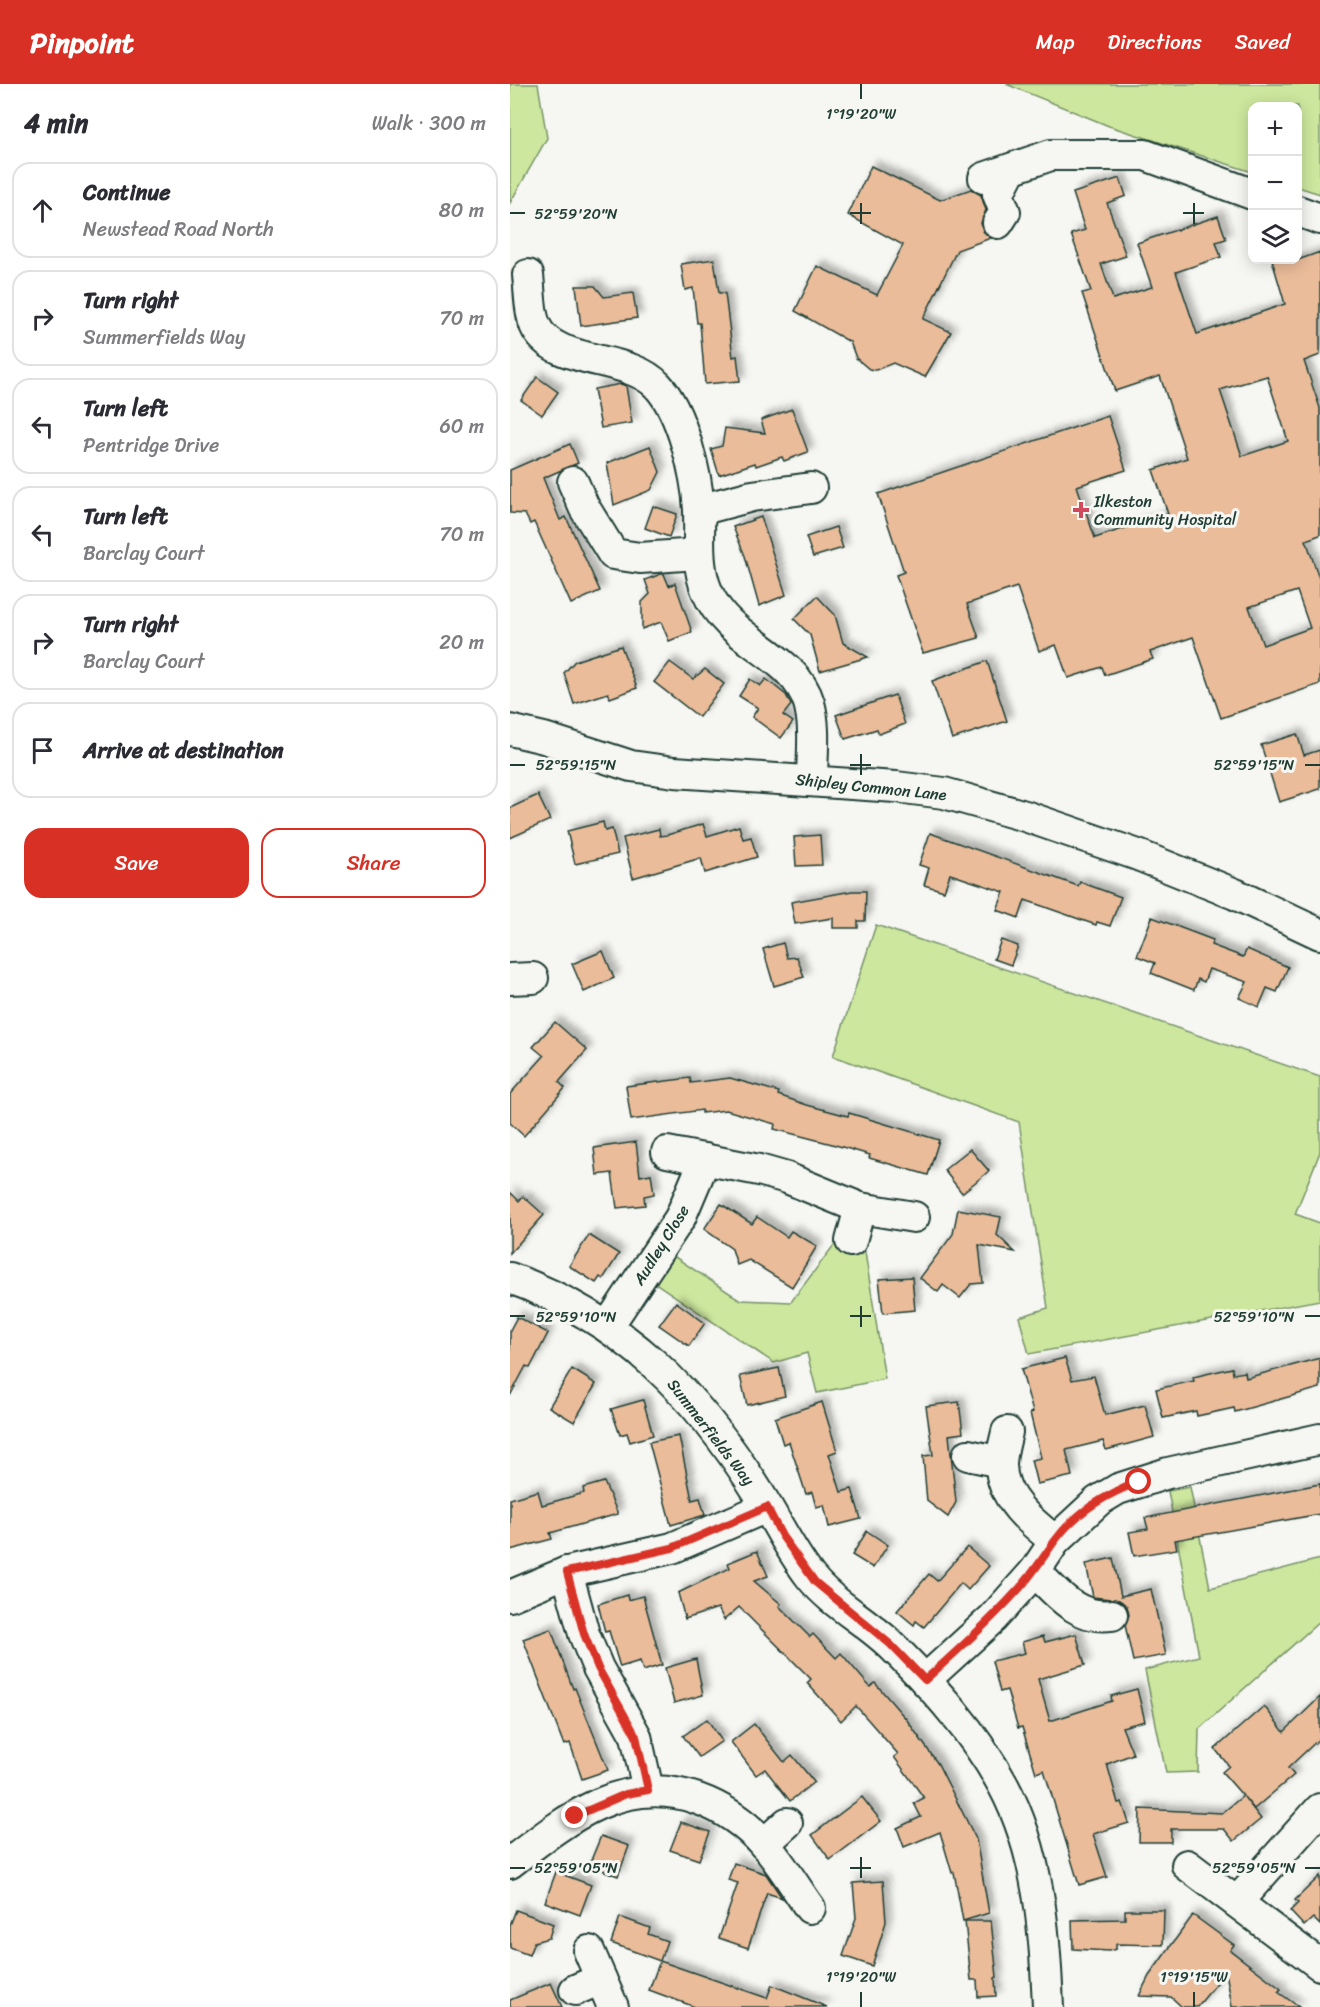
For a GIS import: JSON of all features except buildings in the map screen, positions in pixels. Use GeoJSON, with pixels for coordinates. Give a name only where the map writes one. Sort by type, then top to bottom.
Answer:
{"type":"FeatureCollection","features":[{"type":"Feature","properties":{"kind":"street"},"geometry":{"type":"LineString","coordinates":[[998,223],[1005,212],[998,194],[998,174],[1051,155],[1145,155],[1248,193]]}},
{"type":"Feature","properties":{"kind":"street"},"geometry":{"type":"LineString","coordinates":[[1302,212],[1320,219]]}},
{"type":"Feature","properties":{"kind":"street"},"geometry":{"type":"LineString","coordinates":[[528,275],[524,330],[543,335],[562,350],[628,368],[651,378],[670,404],[690,461],[699,510],[698,554],[706,590],[723,619],[791,672],[805,692],[811,712],[812,781]]}},
{"type":"Feature","properties":{"kind":"street"},"geometry":{"type":"LineString","coordinates":[[573,482],[584,507],[608,549],[620,558],[669,558],[698,554]]}},
{"type":"Feature","properties":{"kind":"street"},"geometry":{"type":"LineString","coordinates":[[699,510],[752,496],[811,488]]}},
{"type":"Feature","properties":{"kind":"street","name":"Shipley Common Lane"},"geometry":{"type":"LineString","coordinates":[[510,730],[544,738],[631,766],[674,772],[944,793],[1138,855],[1235,894],[1320,934]]}},
{"type":"Feature","properties":{"kind":"street"},"geometry":{"type":"LineString","coordinates":[[667,1152],[787,1178],[860,1208],[915,1217]]}},
{"type":"Feature","properties":{"kind":"street","name":"Audley Close"},"geometry":{"type":"LineString","coordinates":[[609,1326],[680,1218],[705,1159]]}},
{"type":"Feature","properties":{"kind":"street"},"geometry":{"type":"LineString","coordinates":[[851,1240],[860,1208]]}},
{"type":"Feature","properties":{"kind":"street","name":"Summerfields Way"},"geometry":{"type":"LineString","coordinates":[[510,1278],[566,1302],[609,1326],[644,1353],[689,1398],[728,1448],[767,1507],[782,1536],[815,1582],[890,1644],[925,1680],[980,1746],[1003,1786],[1019,1821],[1034,1875],[1042,1922],[1048,2007]]}},
{"type":"Feature","properties":{"kind":"street"},"geometry":{"type":"LineString","coordinates":[[1007,1432],[1001,1462],[1002,1476],[1014,1501],[1035,1525],[1055,1541]]}},
{"type":"Feature","properties":{"kind":"street"},"geometry":{"type":"LineString","coordinates":[[925,1680],[993,1618],[1035,1571],[1055,1541],[1098,1501],[1118,1490],[1168,1473],[1320,1439]]}},
{"type":"Feature","properties":{"kind":"street"},"geometry":{"type":"LineString","coordinates":[[968,1455],[1001,1462]]}},
{"type":"Feature","properties":{"kind":"street"},"geometry":{"type":"LineString","coordinates":[[510,1596],[567,1572],[672,1548],[767,1507]]}},
{"type":"Feature","properties":{"kind":"street"},"geometry":{"type":"LineString","coordinates":[[1035,1571],[1073,1607],[1099,1617],[1112,1615]]}},
{"type":"Feature","properties":{"kind":"street"},"geometry":{"type":"LineString","coordinates":[[567,1572],[584,1634],[598,1668],[636,1736],[648,1790]]}},
{"type":"Feature","properties":{"kind":"street"},"geometry":{"type":"LineString","coordinates":[[510,1863],[575,1816],[626,1794],[648,1790],[690,1796],[712,1804],[735,1818],[764,1844],[789,1875],[810,1908]]}},
{"type":"Feature","properties":{"kind":"street"},"geometry":{"type":"LineString","coordinates":[[1237,1902],[1320,1809]]}},
{"type":"Feature","properties":{"kind":"street"},"geometry":{"type":"LineString","coordinates":[[764,1844],[788,1823]]}},
{"type":"Feature","properties":{"kind":"street"},"geometry":{"type":"LineString","coordinates":[[1187,1866],[1320,1965]]}},
{"type":"Feature","properties":{"kind":"street"},"geometry":{"type":"LineString","coordinates":[[589,1951],[588,1985],[613,2007]]}},
{"type":"Feature","properties":{"kind":"green space"},"geometry":{"type":"Polygon","coordinates":[[[510,84],[538,84],[547,138],[510,203],[510,84]]]}},
{"type":"Feature","properties":{"kind":"green space"},"geometry":{"type":"Polygon","coordinates":[[[1006,84],[1320,84],[1320,194],[1302,188],[1302,102],[1248,102],[1248,171],[1109,126],[1006,84]]]}},
{"type":"Feature","properties":{"kind":"green space"},"geometry":{"type":"Polygon","coordinates":[[[876,925],[1320,1077],[1320,1152],[1295,1214],[1320,1223],[1320,1300],[1029,1354],[1019,1317],[1048,1308],[1019,1122],[833,1056],[876,925]]]}},
{"type":"Feature","properties":{"kind":"green space"},"geometry":{"type":"Polygon","coordinates":[[[837,1241],[864,1246],[885,1379],[817,1393],[807,1353],[774,1363],[654,1282],[672,1255],[740,1300],[791,1302],[837,1241]]]}},
{"type":"Feature","properties":{"kind":"green space"},"geometry":{"type":"Polygon","coordinates":[[[1190,1487],[1210,1588],[1320,1559],[1320,1621],[1199,1729],[1198,1772],[1166,1773],[1145,1670],[1199,1656],[1168,1491],[1190,1487]]]}},
{"type":"Feature","properties":{"kind":"place","name":"Ilkeston Community Hospital"},"geometry":{"type":"Point","coordinates":[1081,510]}},
{"type":"Feature","properties":{"kind":"route"},"geometry":{"type":"LineString","coordinates":[[575,1816],[626,1794],[648,1790],[636,1736],[598,1668],[584,1634],[567,1572],[672,1548],[767,1507],[782,1536],[815,1582],[836,1603],[890,1644],[925,1680],[993,1618],[1035,1571],[1055,1541],[1077,1518],[1098,1501],[1139,1482]]}}]}
